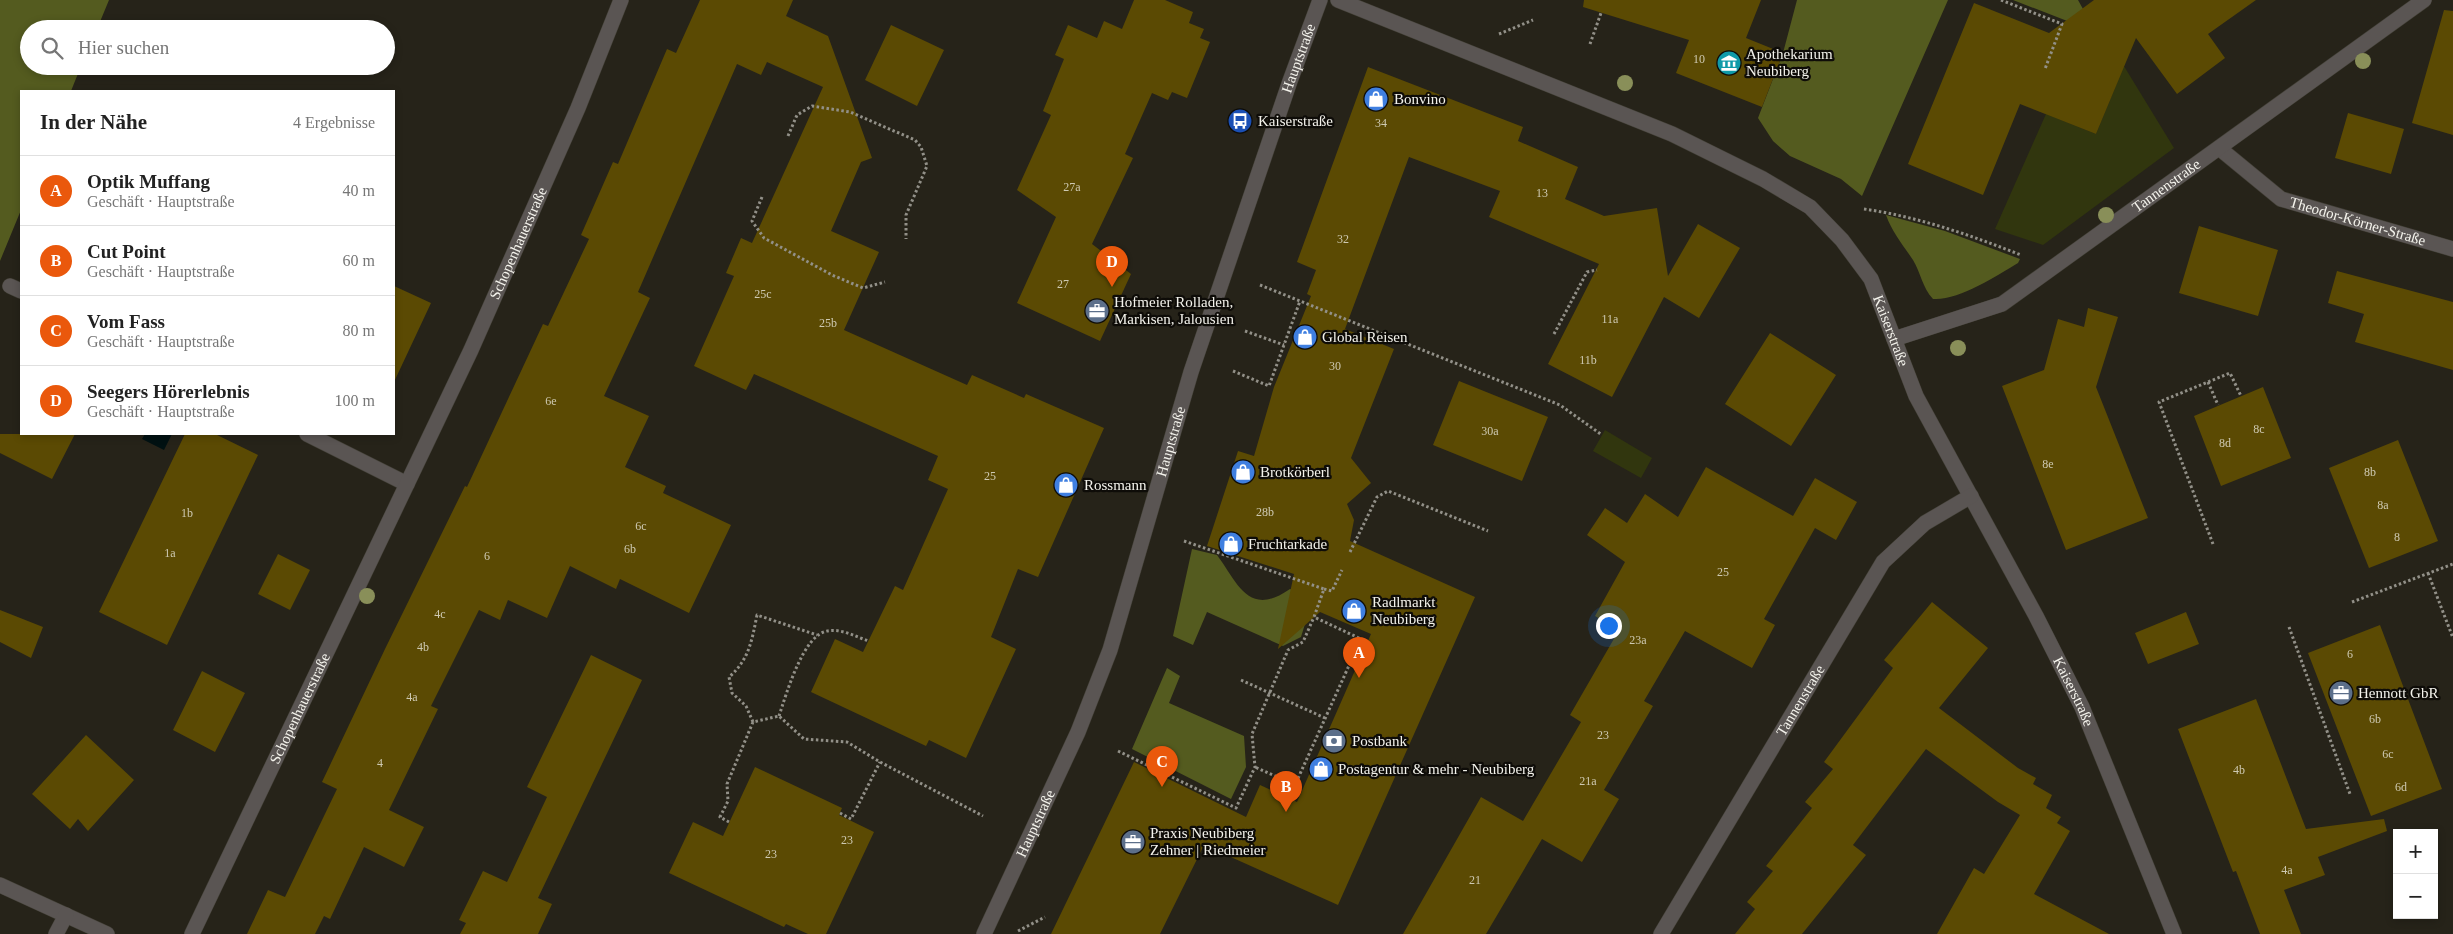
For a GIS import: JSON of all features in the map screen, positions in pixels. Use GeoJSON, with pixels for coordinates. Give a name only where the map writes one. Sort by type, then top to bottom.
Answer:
{"type":"FeatureCollection","features":[{"type":"Feature","properties":{"kind":"street","name":"Schopenhauerstraße"},"geometry":{"type":"LineString","coordinates":[[192,934],[475,341],[578,108],[621,0]]}},
{"type":"Feature","properties":{"kind":"street","name":"Hauptstraße"},"geometry":{"type":"LineString","coordinates":[[984,934],[1078,732],[1110,650],[1189,380],[1290,81],[1320,0]]}},
{"type":"Feature","properties":{"kind":"street","name":"Kaiserstraße"},"geometry":{"type":"LineString","coordinates":[[1338,0],[1672,134],[1763,179],[1803,202],[1842,240],[1871,279],[1916,396],[2082,707],[2174,934]]}},
{"type":"Feature","properties":{"kind":"street","name":"Tannenstraße"},"geometry":{"type":"LineString","coordinates":[[1894,339],[2002,304],[2424,0]]}},
{"type":"Feature","properties":{"kind":"street","name":"Theodor-Körner-Straße"},"geometry":{"type":"LineString","coordinates":[[2219,148],[2281,199],[2453,249]]}},
{"type":"Feature","properties":{"kind":"street"},"geometry":{"type":"LineString","coordinates":[[309,435],[407,484]]}},
{"type":"Feature","properties":{"kind":"street","name":"Tannenstraße"},"geometry":{"type":"LineString","coordinates":[[1661,934],[1883,562],[1926,523],[1971,496]]}},
{"type":"Feature","properties":{"kind":"street"},"geometry":{"type":"LineString","coordinates":[[0,885],[107,934]]}},
{"type":"Feature","properties":{"kind":"street"},"geometry":{"type":"LineString","coordinates":[[56,934],[66,915]]}},
{"type":"Feature","properties":{"kind":"path"},"geometry":{"type":"LineString","coordinates":[[2000,0],[2062,24],[2045,69]]}},
{"type":"Feature","properties":{"kind":"path"},"geometry":{"type":"LineString","coordinates":[[1590,44],[1600,13]]}},
{"type":"Feature","properties":{"kind":"path"},"geometry":{"type":"LineString","coordinates":[[788,136],[797,115],[812,106],[850,112],[915,140],[921,147],[927,166],[906,215],[906,238]]}},
{"type":"Feature","properties":{"kind":"path"},"geometry":{"type":"LineString","coordinates":[[762,197],[752,221],[764,238],[832,275],[863,288],[885,282]]}},
{"type":"Feature","properties":{"kind":"path"},"geometry":{"type":"LineString","coordinates":[[1864,210],[1900,214],[1970,235],[2053,268]]}},
{"type":"Feature","properties":{"kind":"path"},"geometry":{"type":"LineString","coordinates":[[1554,334],[1587,272],[1597,270]]}},
{"type":"Feature","properties":{"kind":"path"},"geometry":{"type":"LineString","coordinates":[[1260,285],[1560,405],[1602,435]]}},
{"type":"Feature","properties":{"kind":"path"},"geometry":{"type":"LineString","coordinates":[[1233,371],[1269,386],[1300,301]]}},
{"type":"Feature","properties":{"kind":"path"},"geometry":{"type":"LineString","coordinates":[[1246,330],[1284,345]]}},
{"type":"Feature","properties":{"kind":"path"},"geometry":{"type":"LineString","coordinates":[[2213,544],[2159,402],[2230,373],[2240,396]]}},
{"type":"Feature","properties":{"kind":"path"},"geometry":{"type":"LineString","coordinates":[[2208,382],[2218,405]]}},
{"type":"Feature","properties":{"kind":"path"},"geometry":{"type":"LineString","coordinates":[[1350,552],[1377,497],[1388,491],[1488,531]]}},
{"type":"Feature","properties":{"kind":"path"},"geometry":{"type":"LineString","coordinates":[[1184,541],[1332,591],[1342,570]]}},
{"type":"Feature","properties":{"kind":"path"},"geometry":{"type":"LineString","coordinates":[[2352,602],[2453,564]]}},
{"type":"Feature","properties":{"kind":"path"},"geometry":{"type":"LineString","coordinates":[[2428,573],[2453,638]]}},
{"type":"Feature","properties":{"kind":"path"},"geometry":{"type":"LineString","coordinates":[[1118,751],[1236,808],[1255,767],[1252,734],[1288,650],[1303,642],[1324,589]]}},
{"type":"Feature","properties":{"kind":"path"},"geometry":{"type":"LineString","coordinates":[[729,822],[720,817],[728,801],[727,784],[753,722],[746,706],[732,693],[729,677],[741,667],[750,649],[757,615],[817,635]]}},
{"type":"Feature","properties":{"kind":"path"},"geometry":{"type":"LineString","coordinates":[[1255,767],[1295,785],[1361,639],[1314,617]]}},
{"type":"Feature","properties":{"kind":"path"},"geometry":{"type":"LineString","coordinates":[[2289,627],[2350,794]]}},
{"type":"Feature","properties":{"kind":"path"},"geometry":{"type":"LineString","coordinates":[[779,716],[796,668],[817,635],[828,630],[840,631],[868,641]]}},
{"type":"Feature","properties":{"kind":"path"},"geometry":{"type":"LineString","coordinates":[[1241,680],[1325,718]]}},
{"type":"Feature","properties":{"kind":"path"},"geometry":{"type":"LineString","coordinates":[[753,722],[779,716]]}},
{"type":"Feature","properties":{"kind":"path"},"geometry":{"type":"LineString","coordinates":[[779,716],[804,739],[847,742],[880,762],[983,816]]}},
{"type":"Feature","properties":{"kind":"path"},"geometry":{"type":"LineString","coordinates":[[840,813],[851,818],[880,762]]}},
{"type":"Feature","properties":{"kind":"path"},"geometry":{"type":"LineString","coordinates":[[1013,934],[1045,917]]}},
{"type":"Feature","properties":{"kind":"green space"},"geometry":{"type":"Polygon","coordinates":[[[0,0],[109,0],[101,20],[20,20],[20,75],[77,75],[71,90],[20,90],[20,212],[0,261],[0,0]]]}},
{"type":"Feature","properties":{"kind":"green space"},"geometry":{"type":"Polygon","coordinates":[[[1797,0],[1948,0],[1862,196],[1841,179],[1790,156],[1773,141],[1758,118],[1783,53],[1797,0]]]}},
{"type":"Feature","properties":{"kind":"green space"},"geometry":{"type":"Polygon","coordinates":[[[2013,0],[2078,0],[2083,9],[2080,26],[2013,0]]]}},
{"type":"Feature","properties":{"kind":"green space"},"geometry":{"type":"Polygon","coordinates":[[[2119,58],[2174,148],[2043,245],[1995,229],[2046,114],[2096,134],[2117,83],[2119,58]]]}},
{"type":"Feature","properties":{"kind":"green space"},"geometry":{"type":"Polygon","coordinates":[[[1886,215],[1945,231],[2020,259],[2018,263],[1977,287],[1943,299],[1933,299],[1926,290],[1913,260],[1895,233],[1886,215]]]}},
{"type":"Feature","properties":{"kind":"green space"},"geometry":{"type":"Polygon","coordinates":[[[1605,430],[1652,458],[1641,478],[1593,451],[1605,430]]]}},
{"type":"Feature","properties":{"kind":"green space"},"geometry":{"type":"Polygon","coordinates":[[[1192,549],[1217,555],[1238,586],[1254,598],[1264,600],[1276,597],[1290,589],[1313,598],[1301,637],[1283,646],[1207,612],[1193,645],[1173,636],[1192,549]]]}},
{"type":"Feature","properties":{"kind":"green space"},"geometry":{"type":"Polygon","coordinates":[[[1167,668],[1180,676],[1169,703],[1244,736],[1246,767],[1231,799],[1132,749],[1167,668]]]}},
{"type":"Feature","properties":{"kind":"shaded area"},"geometry":{"type":"Polygon","coordinates":[[[144,435],[172,435],[164,450],[142,439],[144,435]]]}},
{"type":"Feature","properties":{"kind":"building"},"geometry":{"type":"Polygon","coordinates":[[[700,0],[793,0],[786,16],[828,36],[872,158],[861,162],[831,231],[879,252],[844,330],[967,385],[972,375],[1024,398],[1026,394],[1104,428],[1038,577],[1018,569],[991,637],[1016,649],[966,758],[929,740],[926,746],[811,692],[835,639],[863,652],[895,586],[903,590],[948,489],[928,480],[938,456],[754,374],[746,390],[694,366],[734,276],[726,273],[741,238],[752,243],[823,87],[767,62],[761,75],[737,64],[638,292],[650,298],[604,396],[649,416],[625,467],[666,486],[663,493],[731,525],[689,613],[620,579],[616,589],[570,566],[547,618],[508,600],[500,620],[479,610],[431,706],[438,709],[389,810],[424,827],[404,867],[364,847],[330,919],[324,916],[315,934],[247,934],[268,890],[285,897],[337,789],[322,782],[465,486],[467,487],[543,324],[548,326],[589,239],[581,235],[613,162],[618,164],[667,49],[676,53],[700,0]]]}},
{"type":"Feature","properties":{"kind":"building"},"geometry":{"type":"Polygon","coordinates":[[[1134,0],[1165,0],[1193,12],[1189,23],[1204,29],[1200,38],[1210,42],[1187,98],[1172,92],[1168,100],[1152,93],[1125,154],[1133,158],[1092,244],[1131,274],[1100,341],[1017,303],[1056,217],[1017,190],[1051,115],[1043,111],[1064,59],[1055,55],[1068,25],[1097,38],[1104,21],[1122,29],[1134,0]]]}},
{"type":"Feature","properties":{"kind":"building"},"geometry":{"type":"Polygon","coordinates":[[[1584,0],[1761,0],[1746,38],[1783,53],[1762,107],[1676,73],[1689,40],[1583,7],[1584,0]]]}},
{"type":"Feature","properties":{"kind":"building"},"geometry":{"type":"Polygon","coordinates":[[[2094,0],[2256,0],[2208,34],[2225,58],[2177,94],[2136,38],[2096,134],[2020,104],[1983,195],[1908,164],[1974,3],[2049,33],[2094,0]]]}},
{"type":"Feature","properties":{"kind":"building"},"geometry":{"type":"Polygon","coordinates":[[[2444,10],[2453,11],[2453,135],[2412,123],[2444,10]]]}},
{"type":"Feature","properties":{"kind":"building"},"geometry":{"type":"Polygon","coordinates":[[[891,25],[944,50],[917,106],[865,80],[891,25]]]}},
{"type":"Feature","properties":{"kind":"building"},"geometry":{"type":"Polygon","coordinates":[[[1368,67],[1523,127],[1518,141],[1578,167],[1565,199],[1604,216],[1657,208],[1668,276],[1698,224],[1740,248],[1699,318],[1664,297],[1612,397],[1548,364],[1599,264],[1489,217],[1500,191],[1409,157],[1345,329],[1394,349],[1351,458],[1371,483],[1347,504],[1354,520],[1350,541],[1475,597],[1338,905],[1204,845],[1160,934],[1051,934],[1134,762],[1246,817],[1260,785],[1297,802],[1371,634],[1320,612],[1278,649],[1294,574],[1207,546],[1238,451],[1254,456],[1274,387],[1311,296],[1307,294],[1316,270],[1297,262],[1368,67]]]}},
{"type":"Feature","properties":{"kind":"building"},"geometry":{"type":"Polygon","coordinates":[[[2348,113],[2404,129],[2391,174],[2335,158],[2348,113]]]}},
{"type":"Feature","properties":{"kind":"building"},"geometry":{"type":"Polygon","coordinates":[[[2199,226],[2278,250],[2258,316],[2179,293],[2199,226]]]}},
{"type":"Feature","properties":{"kind":"building"},"geometry":{"type":"Polygon","coordinates":[[[2337,271],[2453,302],[2453,370],[2355,342],[2364,314],[2328,303],[2337,271]]]}},
{"type":"Feature","properties":{"kind":"building"},"geometry":{"type":"Polygon","coordinates":[[[395,286],[431,303],[395,380],[395,286]]]}},
{"type":"Feature","properties":{"kind":"building"},"geometry":{"type":"Polygon","coordinates":[[[2088,308],[2118,317],[2096,387],[2148,518],[2066,550],[2002,386],[2044,370],[2058,319],[2084,327],[2088,308]]]}},
{"type":"Feature","properties":{"kind":"building"},"geometry":{"type":"Polygon","coordinates":[[[1770,333],[1836,375],[1791,446],[1725,404],[1770,333]]]}},
{"type":"Feature","properties":{"kind":"building"},"geometry":{"type":"Polygon","coordinates":[[[1459,381],[1548,417],[1522,481],[1433,445],[1459,381]]]}},
{"type":"Feature","properties":{"kind":"building"},"geometry":{"type":"Polygon","coordinates":[[[2263,387],[2291,458],[2221,486],[2194,416],[2263,387]]]}},
{"type":"Feature","properties":{"kind":"building"},"geometry":{"type":"Polygon","coordinates":[[[0,434],[74,435],[52,479],[0,453],[0,434]]]}},
{"type":"Feature","properties":{"kind":"building"},"geometry":{"type":"Polygon","coordinates":[[[185,435],[217,435],[258,455],[167,645],[99,612],[185,435]]]}},
{"type":"Feature","properties":{"kind":"building"},"geometry":{"type":"Polygon","coordinates":[[[2398,440],[2438,541],[2369,568],[2329,468],[2398,440]]]}},
{"type":"Feature","properties":{"kind":"building"},"geometry":{"type":"Polygon","coordinates":[[[1706,467],[1793,516],[1815,478],[1857,502],[1836,540],[1815,528],[1764,619],[1775,625],[1752,668],[1685,631],[1644,701],[1653,706],[1604,790],[1619,799],[1582,862],[1542,839],[1486,934],[1403,934],[1481,797],[1523,821],[1581,722],[1570,715],[1619,630],[1595,616],[1625,562],[1587,535],[1605,508],[1627,523],[1645,494],[1678,517],[1706,467]]]}},
{"type":"Feature","properties":{"kind":"building"},"geometry":{"type":"Polygon","coordinates":[[[278,554],[310,570],[290,610],[258,594],[278,554]]]}},
{"type":"Feature","properties":{"kind":"building"},"geometry":{"type":"Polygon","coordinates":[[[1932,602],[1988,648],[1939,708],[2018,768],[2036,778],[2033,784],[2052,795],[2046,808],[2061,817],[2057,823],[2070,831],[2034,894],[2109,934],[1937,934],[1974,868],[1984,874],[2020,815],[1998,802],[1926,749],[1853,845],[1866,855],[1802,934],[1735,934],[1755,909],[1747,902],[1773,871],[1766,866],[1812,808],[1805,802],[1833,769],[1824,762],[1893,668],[1884,660],[1932,602]]]}},
{"type":"Feature","properties":{"kind":"building"},"geometry":{"type":"Polygon","coordinates":[[[0,610],[43,627],[31,658],[0,642],[0,610]]]}},
{"type":"Feature","properties":{"kind":"building"},"geometry":{"type":"Polygon","coordinates":[[[2186,612],[2199,644],[2148,664],[2135,633],[2186,612]]]}},
{"type":"Feature","properties":{"kind":"building"},"geometry":{"type":"Polygon","coordinates":[[[2380,625],[2442,789],[2371,816],[2308,653],[2380,625]]]}},
{"type":"Feature","properties":{"kind":"building"},"geometry":{"type":"Polygon","coordinates":[[[591,655],[642,680],[538,898],[552,904],[538,934],[460,934],[466,923],[459,920],[483,871],[507,882],[547,797],[527,787],[591,655]]]}},
{"type":"Feature","properties":{"kind":"building"},"geometry":{"type":"Polygon","coordinates":[[[202,671],[245,693],[215,752],[173,730],[202,671]]]}},
{"type":"Feature","properties":{"kind":"building"},"geometry":{"type":"Polygon","coordinates":[[[2256,699],[2306,829],[2384,819],[2387,831],[2318,857],[2325,875],[2284,890],[2301,934],[2260,934],[2236,871],[2233,872],[2178,729],[2256,699]]]}},
{"type":"Feature","properties":{"kind":"building"},"geometry":{"type":"Polygon","coordinates":[[[86,735],[134,780],[88,831],[78,819],[70,829],[32,794],[86,735]]]}},
{"type":"Feature","properties":{"kind":"building"},"geometry":{"type":"Polygon","coordinates":[[[755,767],[842,808],[839,815],[874,832],[826,934],[808,934],[786,924],[784,927],[669,873],[693,822],[723,836],[755,767]]]}},
{"type":"Feature","properties":{"kind":"place","name":"Apothekarium Neubiberg"},"geometry":{"type":"Point","coordinates":[1729,63]}},
{"type":"Feature","properties":{"kind":"place","name":"Bonvino"},"geometry":{"type":"Point","coordinates":[1376,99]}},
{"type":"Feature","properties":{"kind":"place","name":"Kaiserstraße"},"geometry":{"type":"Point","coordinates":[1240,121]}},
{"type":"Feature","properties":{"kind":"place","name":"Seegers Hörerlebnis"},"geometry":{"type":"Point","coordinates":[1112,287]}},
{"type":"Feature","properties":{"kind":"place","name":"Hofmeier Rolladen, Markisen, Jalousien"},"geometry":{"type":"Point","coordinates":[1097,311]}},
{"type":"Feature","properties":{"kind":"place","name":"Global Reisen"},"geometry":{"type":"Point","coordinates":[1305,337]}},
{"type":"Feature","properties":{"kind":"place","name":"Brotkörberl"},"geometry":{"type":"Point","coordinates":[1243,472]}},
{"type":"Feature","properties":{"kind":"place","name":"Rossmann"},"geometry":{"type":"Point","coordinates":[1066,485]}},
{"type":"Feature","properties":{"kind":"place","name":"Fruchtarkade"},"geometry":{"type":"Point","coordinates":[1231,544]}},
{"type":"Feature","properties":{"kind":"place","name":"Radlmarkt Neubiberg"},"geometry":{"type":"Point","coordinates":[1354,611]}},
{"type":"Feature","properties":{"kind":"place","name":"Optik Muffang"},"geometry":{"type":"Point","coordinates":[1359,678]}},
{"type":"Feature","properties":{"kind":"place","name":"Hennott GbR"},"geometry":{"type":"Point","coordinates":[2341,693]}},
{"type":"Feature","properties":{"kind":"place","name":"Postbank"},"geometry":{"type":"Point","coordinates":[1334,741]}},
{"type":"Feature","properties":{"kind":"place","name":"Postagentur & mehr - Neubiberg"},"geometry":{"type":"Point","coordinates":[1321,769]}},
{"type":"Feature","properties":{"kind":"place","name":"Vom Fass"},"geometry":{"type":"Point","coordinates":[1162,787]}},
{"type":"Feature","properties":{"kind":"place","name":"Cut Point"},"geometry":{"type":"Point","coordinates":[1286,812]}},
{"type":"Feature","properties":{"kind":"place","name":"Praxis Neubiberg Zehner | Riedmeier"},"geometry":{"type":"Point","coordinates":[1133,842]}}]}
